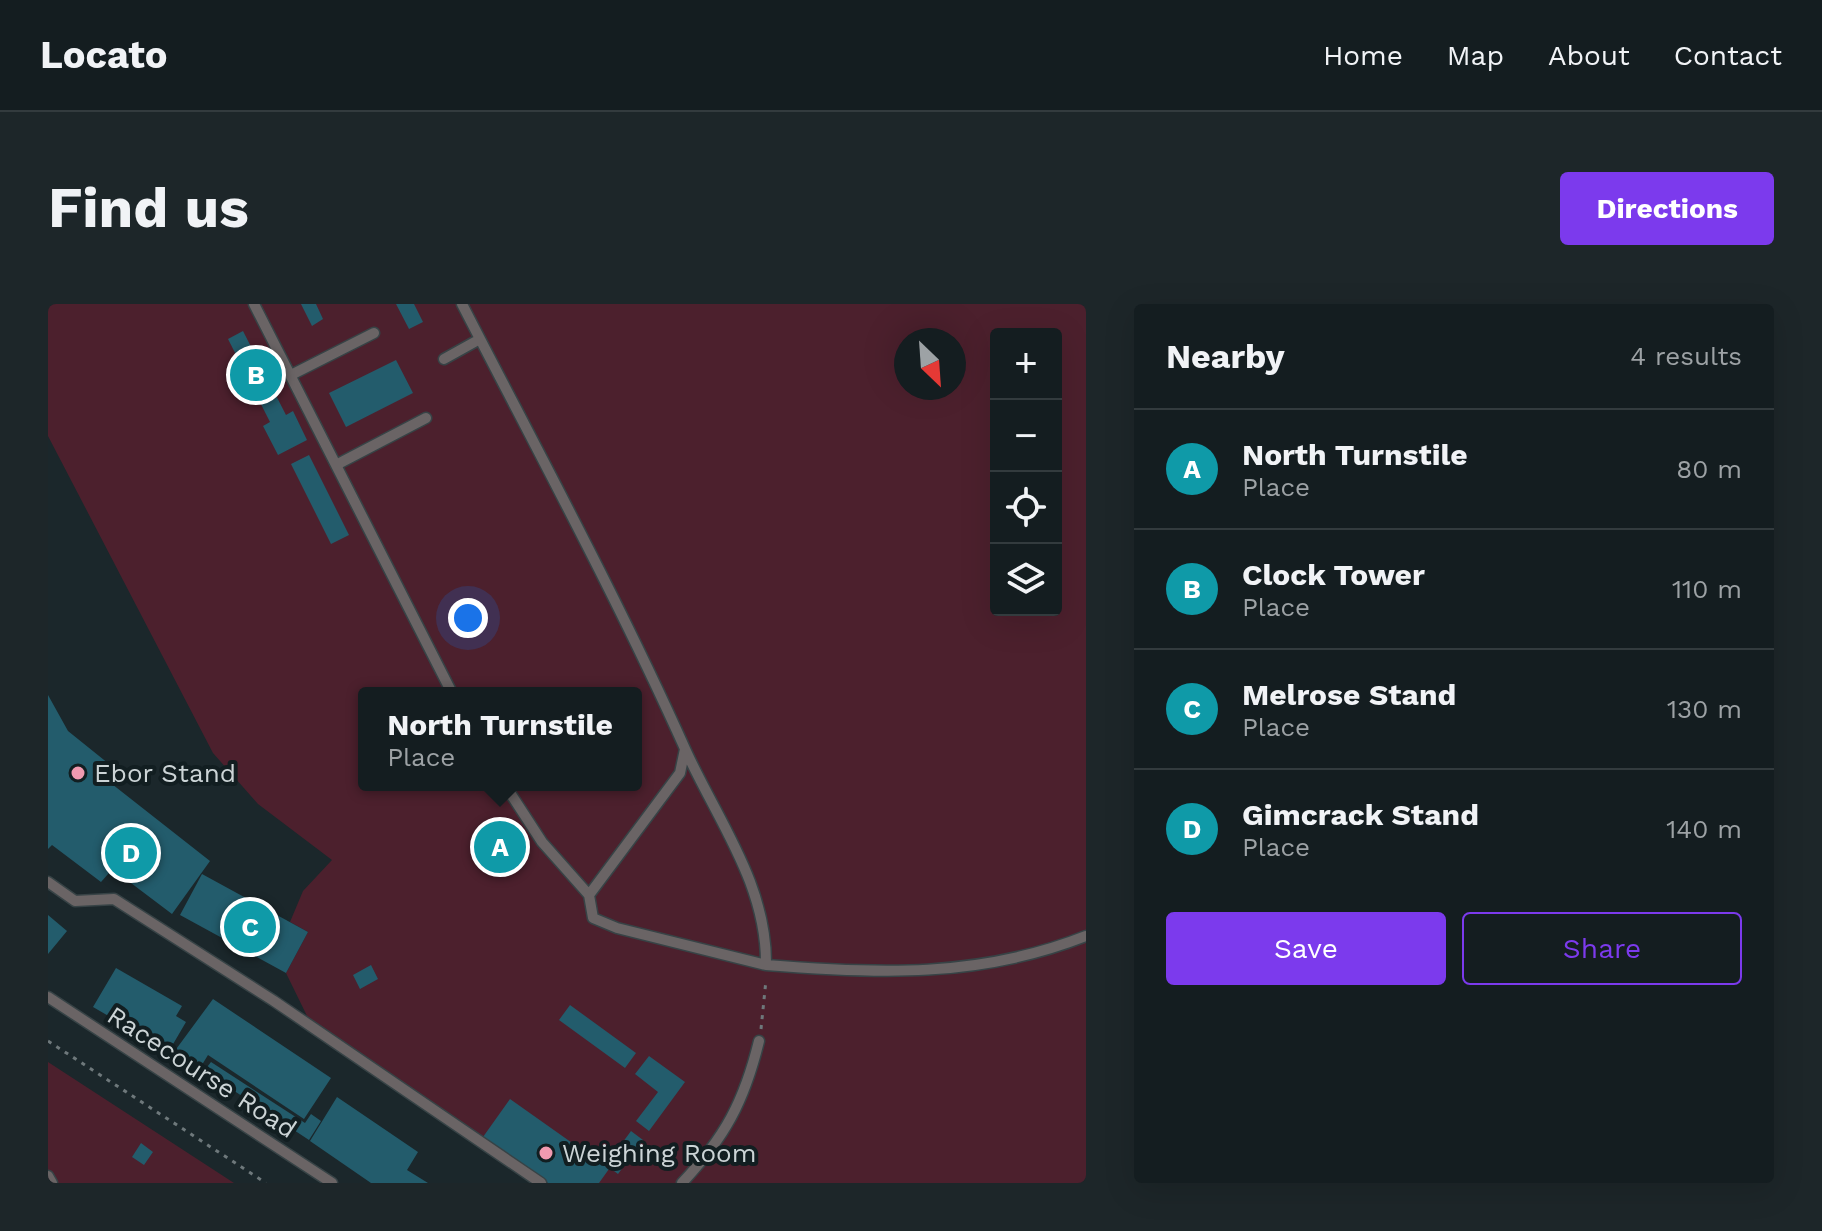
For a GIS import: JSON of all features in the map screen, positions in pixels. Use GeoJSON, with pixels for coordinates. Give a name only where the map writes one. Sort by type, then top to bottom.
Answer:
{"type":"FeatureCollection","features":[{"type":"Feature","properties":{"kind":"lane"},"geometry":{"type":"LineString","coordinates":[[254,304],[449,687]]}},
{"type":"Feature","properties":{"kind":"lane"},"geometry":{"type":"LineString","coordinates":[[462,304],[676,724],[685,749],[756,892],[766,936],[766,965]]}},
{"type":"Feature","properties":{"kind":"lane"},"geometry":{"type":"LineString","coordinates":[[291,375],[374,333]]}},
{"type":"Feature","properties":{"kind":"lane"},"geometry":{"type":"LineString","coordinates":[[444,359],[480,339]]}},
{"type":"Feature","properties":{"kind":"lane"},"geometry":{"type":"LineString","coordinates":[[336,465],[426,418]]}},
{"type":"Feature","properties":{"kind":"lane"},"geometry":{"type":"LineString","coordinates":[[589,895],[680,773],[685,749]]}},
{"type":"Feature","properties":{"kind":"lane"},"geometry":{"type":"LineString","coordinates":[[509,791],[542,842],[589,895],[593,918],[617,928],[766,965],[862,972],[938,971],[1017,958],[1086,936]]}},
{"type":"Feature","properties":{"kind":"lane"},"geometry":{"type":"LineString","coordinates":[[48,882],[75,901],[114,899],[274,1001],[541,1183]]}},
{"type":"Feature","properties":{"kind":"lane","name":"Racecourse Road"},"geometry":{"type":"LineString","coordinates":[[48,997],[332,1183]]}},
{"type":"Feature","properties":{"kind":"lane"},"geometry":{"type":"LineString","coordinates":[[682,1183],[716,1146],[738,1110],[759,1041]]}},
{"type":"Feature","properties":{"kind":"lane"},"geometry":{"type":"LineString","coordinates":[[48,1176],[52,1183]]}},
{"type":"Feature","properties":{"kind":"path"},"geometry":{"type":"LineString","coordinates":[[759,1041],[766,965]]}},
{"type":"Feature","properties":{"kind":"path"},"geometry":{"type":"LineString","coordinates":[[48,1041],[266,1183]]}},
{"type":"Feature","properties":{"kind":"shaded area"},"geometry":{"type":"Polygon","coordinates":[[[48,304],[1086,304],[1086,1183],[548,1183],[309,1020],[286,973],[308,932],[290,922],[303,891],[332,860],[258,804],[213,753],[48,436],[48,304]]]}},
{"type":"Feature","properties":{"kind":"shaded area"},"geometry":{"type":"Polygon","coordinates":[[[48,1062],[234,1183],[48,1183],[48,1062]]]}},
{"type":"Feature","properties":{"kind":"building"},"geometry":{"type":"Polygon","coordinates":[[[301,304],[316,304],[323,319],[312,326],[301,304]]]}},
{"type":"Feature","properties":{"kind":"building"},"geometry":{"type":"Polygon","coordinates":[[[396,304],[414,304],[423,322],[409,329],[396,304]]]}},
{"type":"Feature","properties":{"kind":"building"},"geometry":{"type":"Polygon","coordinates":[[[243,331],[286,415],[293,411],[307,440],[278,455],[263,426],[270,422],[228,339],[243,331]]]}},
{"type":"Feature","properties":{"kind":"building"},"geometry":{"type":"Polygon","coordinates":[[[396,360],[413,393],[346,427],[329,393],[396,360]]]}},
{"type":"Feature","properties":{"kind":"building"},"geometry":{"type":"Polygon","coordinates":[[[309,455],[349,535],[331,544],[291,464],[309,455]]]}},
{"type":"Feature","properties":{"kind":"building"},"geometry":{"type":"Polygon","coordinates":[[[48,695],[68,731],[114,768],[103,777],[210,861],[172,914],[123,877],[120,881],[109,873],[101,882],[52,845],[48,849],[48,695]]]}},
{"type":"Feature","properties":{"kind":"building"},"geometry":{"type":"Polygon","coordinates":[[[512,823],[519,829],[488,870],[481,865],[512,823]]]}},
{"type":"Feature","properties":{"kind":"building"},"geometry":{"type":"Polygon","coordinates":[[[202,874],[308,932],[286,973],[180,915],[202,874]]]}},
{"type":"Feature","properties":{"kind":"building"},"geometry":{"type":"Polygon","coordinates":[[[48,915],[67,931],[48,954],[48,915]]]}},
{"type":"Feature","properties":{"kind":"building"},"geometry":{"type":"Polygon","coordinates":[[[371,965],[378,979],[360,989],[353,975],[371,965]]]}},
{"type":"Feature","properties":{"kind":"building"},"geometry":{"type":"Polygon","coordinates":[[[116,968],[182,1006],[176,1016],[186,1022],[169,1051],[93,1007],[116,968]]]}},
{"type":"Feature","properties":{"kind":"building"},"geometry":{"type":"Polygon","coordinates":[[[213,999],[331,1078],[304,1119],[208,1055],[200,1068],[174,1052],[213,999]]]}},
{"type":"Feature","properties":{"kind":"building"},"geometry":{"type":"Polygon","coordinates":[[[570,1005],[636,1053],[625,1068],[559,1020],[570,1005]]]}},
{"type":"Feature","properties":{"kind":"building"},"geometry":{"type":"Polygon","coordinates":[[[649,1056],[685,1082],[649,1131],[636,1121],[658,1092],[635,1074],[649,1056]]]}},
{"type":"Feature","properties":{"kind":"building"},"geometry":{"type":"Polygon","coordinates":[[[211,1062],[305,1123],[311,1114],[321,1121],[309,1140],[204,1071],[211,1062]]]}},
{"type":"Feature","properties":{"kind":"building"},"geometry":{"type":"Polygon","coordinates":[[[337,1097],[418,1152],[407,1170],[428,1183],[371,1183],[310,1141],[337,1097]]]}},
{"type":"Feature","properties":{"kind":"building","name":"Weighing Room"},"geometry":{"type":"Polygon","coordinates":[[[510,1099],[609,1169],[599,1183],[548,1183],[483,1137],[510,1099]]]}},
{"type":"Feature","properties":{"kind":"building"},"geometry":{"type":"Polygon","coordinates":[[[631,1131],[643,1140],[618,1174],[606,1165],[631,1131]]]}},
{"type":"Feature","properties":{"kind":"building"},"geometry":{"type":"Polygon","coordinates":[[[141,1143],[153,1152],[144,1165],[132,1157],[141,1143]]]}},
{"type":"Feature","properties":{"kind":"place","name":"Clock Tower"},"geometry":{"type":"Point","coordinates":[256,375]}},
{"type":"Feature","properties":{"kind":"place","name":"Ebor Stand"},"geometry":{"type":"Point","coordinates":[78,773]}},
{"type":"Feature","properties":{"kind":"place","name":"North Turnstile"},"geometry":{"type":"Point","coordinates":[500,847]}},
{"type":"Feature","properties":{"kind":"place","name":"Gimcrack Stand"},"geometry":{"type":"Point","coordinates":[131,853]}},
{"type":"Feature","properties":{"kind":"place","name":"Melrose Stand"},"geometry":{"type":"Point","coordinates":[250,927]}},
{"type":"Feature","properties":{"kind":"place","name":"Weighing Room"},"geometry":{"type":"Point","coordinates":[546,1153]}}]}
